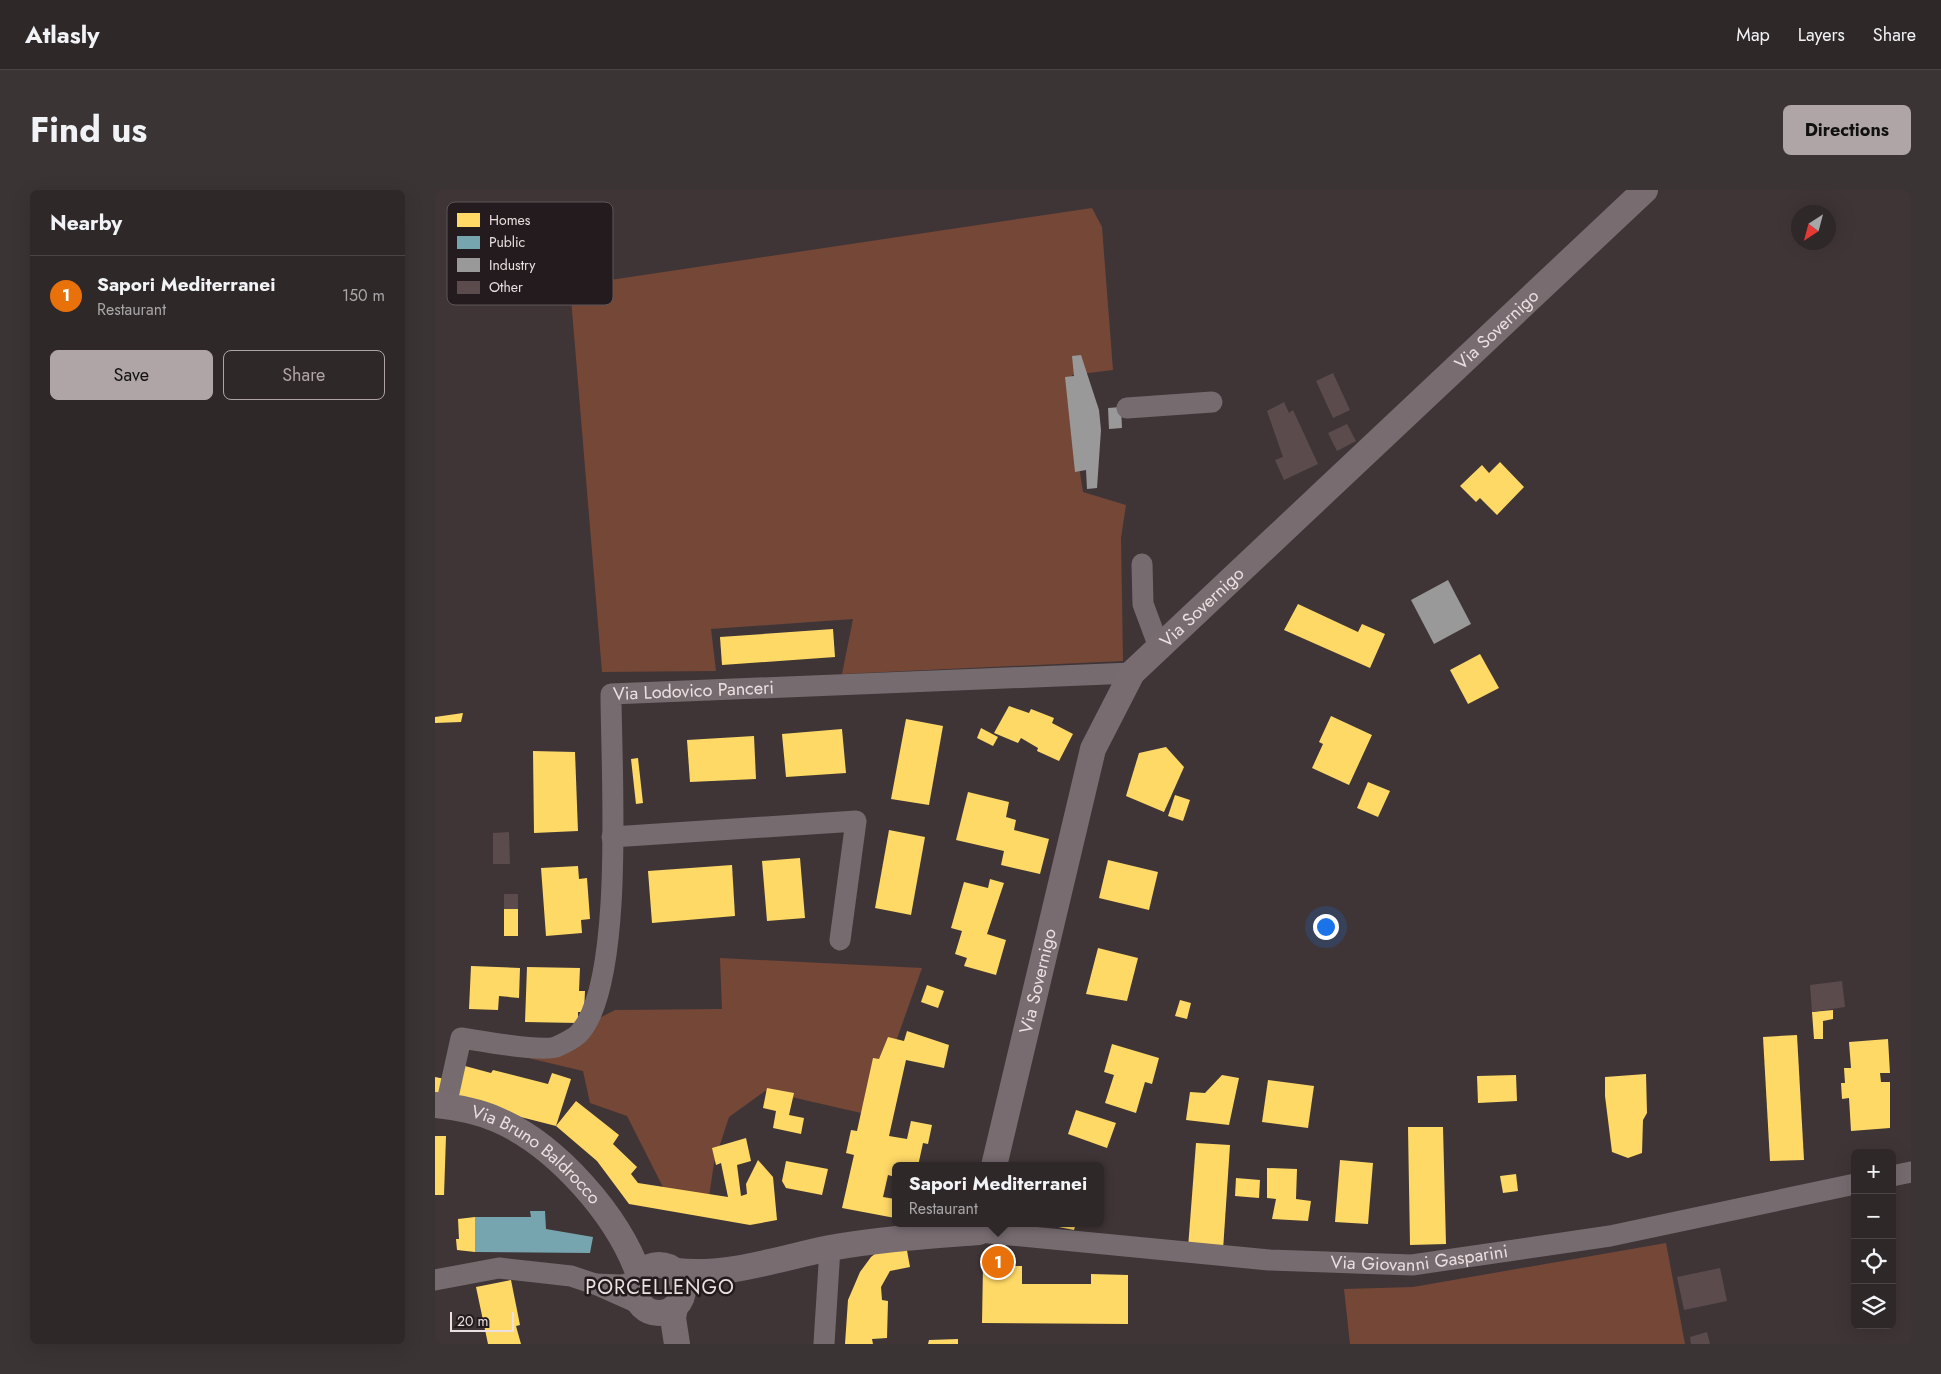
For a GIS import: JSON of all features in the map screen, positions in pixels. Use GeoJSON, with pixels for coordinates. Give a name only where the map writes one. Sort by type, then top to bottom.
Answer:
{"type":"FeatureCollection","features":[{"type":"Feature","properties":{"kind":"main road","name":"Via Sovernigo"},"geometry":{"type":"LineString","coordinates":[[995,1162],[1093,749],[1132,672],[1645,190]]}},
{"type":"Feature","properties":{"kind":"main road","name":"Via Bruno Baldrocco"},"geometry":{"type":"LineString","coordinates":[[441,1106],[457,1107],[499,1120],[540,1145],[573,1174],[658,1289]]}},
{"type":"Feature","properties":{"kind":"main road"},"geometry":{"type":"LineString","coordinates":[[658,1289],[706,1272],[732,1269],[830,1248],[980,1228]]}},
{"type":"Feature","properties":{"kind":"main road"},"geometry":{"type":"LineString","coordinates":[[658,1289],[673,1344]]}},
{"type":"Feature","properties":{"kind":"main road"},"geometry":{"type":"LineString","coordinates":[[658,1289],[673,1318],[677,1344]]}},
{"type":"Feature","properties":{"kind":"street"},"geometry":{"type":"LineString","coordinates":[[1127,408],[1212,402]]}},
{"type":"Feature","properties":{"kind":"street"},"geometry":{"type":"LineString","coordinates":[[1142,564],[1143,604],[1159,647]]}},
{"type":"Feature","properties":{"kind":"street","name":"Via Lodovico Panceri"},"geometry":{"type":"LineString","coordinates":[[441,1106],[461,1038],[523,1046],[555,1047],[581,1032],[590,1017],[605,967],[609,930],[612,837],[611,694],[1132,672]]}},
{"type":"Feature","properties":{"kind":"street"},"geometry":{"type":"LineString","coordinates":[[612,837],[856,821],[840,940]]}},
{"type":"Feature","properties":{"kind":"street"},"geometry":{"type":"LineString","coordinates":[[1896,1175],[1911,1172]]}},
{"type":"Feature","properties":{"kind":"street","name":"Via Giovanni Gasparini"},"geometry":{"type":"LineString","coordinates":[[980,1228],[1269,1260],[1412,1265],[1610,1236],[1851,1185]]}},
{"type":"Feature","properties":{"kind":"street"},"geometry":{"type":"LineString","coordinates":[[824,1344],[830,1248]]}},
{"type":"Feature","properties":{"kind":"street"},"geometry":{"type":"LineString","coordinates":[[435,1280],[499,1268],[562,1274],[595,1284],[658,1289]]}},
{"type":"Feature","properties":{"kind":"shaded area"},"geometry":{"type":"Polygon","coordinates":[[[1092,208],[1102,227],[1113,370],[1072,375],[1082,455],[1078,460],[1083,492],[1126,505],[1121,538],[1123,661],[842,674],[853,619],[711,629],[716,671],[602,672],[572,305],[613,305],[613,280],[1092,208]]]}},
{"type":"Feature","properties":{"kind":"shaded area"},"geometry":{"type":"Polygon","coordinates":[[[720,958],[922,968],[870,1115],[765,1091],[729,1117],[714,1163],[709,1197],[663,1187],[627,1116],[590,1103],[583,1071],[524,1057],[615,1010],[722,1009],[720,958]]]}},
{"type":"Feature","properties":{"kind":"shaded area"},"geometry":{"type":"Polygon","coordinates":[[[1666,1243],[1685,1344],[1350,1344],[1344,1289],[1413,1287],[1666,1243]]]}},
{"type":"Feature","properties":{"kind":"building: Homes"},"geometry":{"type":"Polygon","coordinates":[[[1500,462],[1524,487],[1497,515],[1480,498],[1476,502],[1460,486],[1482,465],[1489,473],[1500,462]]]}},
{"type":"Feature","properties":{"kind":"building: Homes"},"geometry":{"type":"Polygon","coordinates":[[[1298,604],[1358,632],[1362,624],[1385,634],[1370,668],[1284,630],[1298,604]]]}},
{"type":"Feature","properties":{"kind":"building: Homes"},"geometry":{"type":"Polygon","coordinates":[[[833,629],[835,657],[722,665],[720,637],[833,629]]]}},
{"type":"Feature","properties":{"kind":"building: Homes"},"geometry":{"type":"Polygon","coordinates":[[[1480,654],[1499,688],[1468,704],[1450,670],[1480,654]]]}},
{"type":"Feature","properties":{"kind":"building: Homes"},"geometry":{"type":"Polygon","coordinates":[[[1009,706],[1029,713],[1031,709],[1054,718],[1052,723],[1073,734],[1059,761],[1037,751],[1038,748],[1021,738],[1018,743],[994,733],[1009,706]]]}},
{"type":"Feature","properties":{"kind":"building: Homes"},"geometry":{"type":"Polygon","coordinates":[[[463,713],[461,722],[435,723],[435,717],[463,713]]]}},
{"type":"Feature","properties":{"kind":"building: Homes"},"geometry":{"type":"Polygon","coordinates":[[[1331,716],[1372,735],[1349,785],[1312,768],[1323,744],[1319,742],[1331,716]]]}},
{"type":"Feature","properties":{"kind":"building: Homes"},"geometry":{"type":"Polygon","coordinates":[[[906,719],[943,726],[929,805],[891,799],[906,719]]]}},
{"type":"Feature","properties":{"kind":"building: Homes"},"geometry":{"type":"Polygon","coordinates":[[[981,728],[998,737],[993,746],[977,738],[981,728]]]}},
{"type":"Feature","properties":{"kind":"building: Homes"},"geometry":{"type":"Polygon","coordinates":[[[842,729],[846,773],[786,777],[782,734],[842,729]]]}},
{"type":"Feature","properties":{"kind":"building: Homes"},"geometry":{"type":"Polygon","coordinates":[[[754,736],[756,779],[690,782],[687,740],[754,736]]]}},
{"type":"Feature","properties":{"kind":"building: Homes"},"geometry":{"type":"Polygon","coordinates":[[[1166,747],[1184,767],[1164,812],[1126,796],[1139,753],[1166,747]]]}},
{"type":"Feature","properties":{"kind":"building: Homes"},"geometry":{"type":"Polygon","coordinates":[[[533,751],[575,752],[578,831],[534,833],[533,751]]]}},
{"type":"Feature","properties":{"kind":"building: Homes"},"geometry":{"type":"Polygon","coordinates":[[[638,758],[643,803],[636,804],[631,759],[638,758]]]}},
{"type":"Feature","properties":{"kind":"building: Homes"},"geometry":{"type":"Polygon","coordinates":[[[1368,782],[1390,791],[1378,817],[1357,808],[1368,782]]]}},
{"type":"Feature","properties":{"kind":"building: Homes"},"geometry":{"type":"Polygon","coordinates":[[[968,792],[1009,802],[1006,817],[1016,820],[1014,830],[1049,839],[1040,874],[1001,865],[1004,851],[956,840],[968,792]]]}},
{"type":"Feature","properties":{"kind":"building: Homes"},"geometry":{"type":"Polygon","coordinates":[[[1175,795],[1190,800],[1183,821],[1168,816],[1175,795]]]}},
{"type":"Feature","properties":{"kind":"building: Homes"},"geometry":{"type":"Polygon","coordinates":[[[889,830],[925,837],[911,915],[875,908],[889,830]]]}},
{"type":"Feature","properties":{"kind":"building: Homes"},"geometry":{"type":"Polygon","coordinates":[[[800,858],[805,918],[767,921],[762,861],[800,858]]]}},
{"type":"Feature","properties":{"kind":"building: Homes"},"geometry":{"type":"Polygon","coordinates":[[[1108,860],[1158,872],[1149,910],[1099,898],[1108,860]]]}},
{"type":"Feature","properties":{"kind":"building: Homes"},"geometry":{"type":"Polygon","coordinates":[[[732,865],[735,916],[652,923],[648,871],[732,865]]]}},
{"type":"Feature","properties":{"kind":"building: Homes"},"geometry":{"type":"Polygon","coordinates":[[[578,866],[579,879],[587,878],[590,919],[581,920],[582,933],[546,936],[541,868],[578,866]]]}},
{"type":"Feature","properties":{"kind":"building: Homes"},"geometry":{"type":"Polygon","coordinates":[[[990,879],[1004,883],[987,934],[1006,940],[996,975],[964,966],[967,958],[955,954],[962,931],[951,928],[964,882],[988,888],[990,879]]]}},
{"type":"Feature","properties":{"kind":"building: Homes"},"geometry":{"type":"Polygon","coordinates":[[[504,909],[518,909],[518,936],[504,936],[504,909]]]}},
{"type":"Feature","properties":{"kind":"building: Homes"},"geometry":{"type":"Polygon","coordinates":[[[1098,948],[1138,958],[1127,1001],[1086,994],[1098,948]]]}},
{"type":"Feature","properties":{"kind":"building: Homes"},"geometry":{"type":"Polygon","coordinates":[[[471,966],[520,968],[519,998],[499,996],[498,1010],[469,1009],[471,966]]]}},
{"type":"Feature","properties":{"kind":"building: Homes"},"geometry":{"type":"Polygon","coordinates":[[[527,967],[580,968],[579,991],[585,991],[584,1012],[578,1012],[578,1023],[525,1022],[527,967]]]}},
{"type":"Feature","properties":{"kind":"building: Homes"},"geometry":{"type":"Polygon","coordinates":[[[927,985],[944,991],[938,1008],[921,1002],[927,985]]]}},
{"type":"Feature","properties":{"kind":"building: Homes"},"geometry":{"type":"Polygon","coordinates":[[[1180,1000],[1191,1003],[1187,1019],[1175,1016],[1180,1000]]]}},
{"type":"Feature","properties":{"kind":"building: Homes"},"geometry":{"type":"Polygon","coordinates":[[[1833,1010],[1833,1019],[1823,1021],[1823,1039],[1814,1039],[1812,1012],[1833,1010]]]}},
{"type":"Feature","properties":{"kind":"building: Homes"},"geometry":{"type":"Polygon","coordinates":[[[907,1031],[949,1045],[944,1068],[906,1060],[889,1136],[907,1139],[911,1121],[932,1125],[928,1144],[923,1143],[919,1162],[892,1162],[892,1176],[888,1175],[883,1197],[892,1198],[892,1217],[842,1208],[854,1155],[846,1153],[851,1130],[857,1131],[873,1058],[879,1059],[888,1037],[904,1041],[907,1031]]]}},
{"type":"Feature","properties":{"kind":"building: Homes"},"geometry":{"type":"Polygon","coordinates":[[[1797,1035],[1804,1160],[1770,1161],[1763,1037],[1797,1035]]]}},
{"type":"Feature","properties":{"kind":"building: Homes"},"geometry":{"type":"Polygon","coordinates":[[[1888,1039],[1890,1073],[1880,1073],[1881,1082],[1890,1082],[1890,1128],[1851,1131],[1849,1098],[1842,1099],[1841,1083],[1845,1083],[1844,1068],[1851,1068],[1849,1042],[1888,1039]]]}},
{"type":"Feature","properties":{"kind":"building: Homes"},"geometry":{"type":"Polygon","coordinates":[[[1112,1044],[1159,1058],[1152,1084],[1145,1082],[1136,1113],[1105,1103],[1114,1075],[1104,1072],[1112,1044]]]}},
{"type":"Feature","properties":{"kind":"building: Homes"},"geometry":{"type":"Polygon","coordinates":[[[465,1066],[491,1073],[493,1070],[548,1084],[552,1073],[571,1079],[556,1126],[454,1100],[465,1066]]]}},
{"type":"Feature","properties":{"kind":"building: Homes"},"geometry":{"type":"Polygon","coordinates":[[[1646,1074],[1647,1113],[1643,1120],[1642,1153],[1628,1158],[1612,1152],[1605,1096],[1605,1077],[1646,1074]]]}},
{"type":"Feature","properties":{"kind":"building: Homes"},"geometry":{"type":"Polygon","coordinates":[[[1222,1075],[1239,1078],[1229,1125],[1186,1120],[1190,1092],[1205,1093],[1222,1075]]]}},
{"type":"Feature","properties":{"kind":"building: Homes"},"geometry":{"type":"Polygon","coordinates":[[[1516,1075],[1517,1101],[1478,1103],[1477,1076],[1516,1075]]]}},
{"type":"Feature","properties":{"kind":"building: Homes"},"geometry":{"type":"Polygon","coordinates":[[[435,1077],[445,1079],[441,1098],[435,1097],[435,1077]]]}},
{"type":"Feature","properties":{"kind":"building: Homes"},"geometry":{"type":"Polygon","coordinates":[[[1268,1080],[1314,1086],[1308,1128],[1262,1122],[1268,1080]]]}},
{"type":"Feature","properties":{"kind":"building: Homes"},"geometry":{"type":"Polygon","coordinates":[[[767,1088],[794,1093],[789,1115],[804,1118],[801,1134],[773,1128],[776,1111],[763,1108],[767,1088]]]}},
{"type":"Feature","properties":{"kind":"building: Homes"},"geometry":{"type":"Polygon","coordinates":[[[576,1101],[619,1135],[613,1144],[637,1167],[631,1174],[638,1183],[728,1197],[721,1163],[716,1165],[712,1148],[746,1138],[751,1161],[737,1165],[741,1196],[747,1194],[746,1184],[758,1160],[773,1177],[777,1220],[750,1225],[629,1204],[597,1161],[556,1126],[576,1101]]]}},
{"type":"Feature","properties":{"kind":"building: Homes"},"geometry":{"type":"Polygon","coordinates":[[[1076,1110],[1116,1123],[1107,1148],[1068,1134],[1076,1110]]]}},
{"type":"Feature","properties":{"kind":"building: Homes"},"geometry":{"type":"Polygon","coordinates":[[[1408,1127],[1443,1127],[1446,1244],[1410,1245],[1408,1127]]]}},
{"type":"Feature","properties":{"kind":"building: Homes"},"geometry":{"type":"Polygon","coordinates":[[[435,1136],[446,1136],[444,1195],[435,1195],[435,1136]]]}},
{"type":"Feature","properties":{"kind":"building: Homes"},"geometry":{"type":"Polygon","coordinates":[[[1196,1143],[1230,1145],[1223,1250],[1188,1248],[1196,1143]]]}},
{"type":"Feature","properties":{"kind":"building: Homes"},"geometry":{"type":"Polygon","coordinates":[[[1340,1160],[1373,1163],[1368,1224],[1335,1222],[1340,1160]]]}},
{"type":"Feature","properties":{"kind":"building: Homes"},"geometry":{"type":"Polygon","coordinates":[[[786,1161],[828,1169],[822,1195],[786,1188],[782,1181],[786,1161]]]}},
{"type":"Feature","properties":{"kind":"building: Homes"},"geometry":{"type":"Polygon","coordinates":[[[1267,1168],[1297,1169],[1296,1199],[1311,1201],[1308,1221],[1272,1219],[1276,1199],[1267,1198],[1267,1168]]]}},
{"type":"Feature","properties":{"kind":"building: Homes"},"geometry":{"type":"Polygon","coordinates":[[[1516,1174],[1518,1191],[1503,1193],[1500,1176],[1516,1174]]]}},
{"type":"Feature","properties":{"kind":"building: Homes"},"geometry":{"type":"Polygon","coordinates":[[[1236,1178],[1260,1180],[1259,1198],[1235,1196],[1236,1178]]]}},
{"type":"Feature","properties":{"kind":"building: Homes"},"geometry":{"type":"Polygon","coordinates":[[[475,1217],[475,1252],[457,1250],[456,1239],[459,1239],[458,1219],[475,1217]]]}},
{"type":"Feature","properties":{"kind":"building: Homes"},"geometry":{"type":"Polygon","coordinates":[[[1059,1227],[1075,1227],[1074,1230],[1059,1227]]]}},
{"type":"Feature","properties":{"kind":"building: Homes"},"geometry":{"type":"Polygon","coordinates":[[[906,1245],[910,1267],[890,1271],[881,1287],[882,1300],[888,1301],[887,1338],[872,1339],[873,1344],[845,1344],[848,1300],[860,1272],[871,1257],[881,1249],[906,1245]]]}},
{"type":"Feature","properties":{"kind":"building: Homes"},"geometry":{"type":"Polygon","coordinates":[[[983,1266],[1022,1266],[1022,1284],[1091,1284],[1091,1274],[1128,1275],[1128,1324],[982,1323],[983,1266]]]}},
{"type":"Feature","properties":{"kind":"building: Homes"},"geometry":{"type":"Polygon","coordinates":[[[511,1280],[520,1325],[516,1326],[521,1344],[488,1344],[476,1287],[511,1280]]]}},
{"type":"Feature","properties":{"kind":"building: Homes"},"geometry":{"type":"Polygon","coordinates":[[[958,1339],[958,1344],[928,1344],[929,1340],[958,1339]]]}},
{"type":"Feature","properties":{"kind":"building: Public"},"geometry":{"type":"Polygon","coordinates":[[[530,1211],[545,1211],[546,1229],[593,1237],[590,1253],[475,1252],[475,1217],[531,1217],[530,1211]]]}},
{"type":"Feature","properties":{"kind":"building: Industry"},"geometry":{"type":"Polygon","coordinates":[[[1081,355],[1099,410],[1101,430],[1097,488],[1087,489],[1086,470],[1075,472],[1065,377],[1074,376],[1072,356],[1081,355]]]}},
{"type":"Feature","properties":{"kind":"building: Industry"},"geometry":{"type":"Polygon","coordinates":[[[1121,407],[1122,428],[1109,429],[1108,408],[1121,407]]]}},
{"type":"Feature","properties":{"kind":"building: Industry"},"geometry":{"type":"Polygon","coordinates":[[[1448,580],[1471,624],[1434,644],[1411,600],[1448,580]]]}},
{"type":"Feature","properties":{"kind":"building: Other"},"geometry":{"type":"Polygon","coordinates":[[[1333,373],[1350,410],[1333,418],[1316,381],[1333,373]]]}},
{"type":"Feature","properties":{"kind":"building: Other"},"geometry":{"type":"Polygon","coordinates":[[[1284,402],[1289,413],[1293,410],[1318,464],[1284,480],[1275,460],[1283,457],[1267,411],[1284,402]]]}},
{"type":"Feature","properties":{"kind":"building: Other"},"geometry":{"type":"Polygon","coordinates":[[[1347,424],[1356,441],[1337,451],[1328,433],[1347,424]]]}},
{"type":"Feature","properties":{"kind":"building: Other"},"geometry":{"type":"Polygon","coordinates":[[[509,832],[510,864],[493,864],[493,833],[509,832]]]}},
{"type":"Feature","properties":{"kind":"building: Other"},"geometry":{"type":"Polygon","coordinates":[[[504,894],[518,894],[518,909],[504,909],[504,894]]]}},
{"type":"Feature","properties":{"kind":"building: Other"},"geometry":{"type":"Polygon","coordinates":[[[1842,981],[1845,1007],[1812,1012],[1810,985],[1842,981]]]}},
{"type":"Feature","properties":{"kind":"building: Other"},"geometry":{"type":"Polygon","coordinates":[[[1720,1268],[1727,1301],[1684,1310],[1677,1277],[1720,1268]]]}},
{"type":"Feature","properties":{"kind":"building: Other"},"geometry":{"type":"Polygon","coordinates":[[[1707,1332],[1710,1344],[1691,1344],[1690,1337],[1707,1332]]]}},
{"type":"Feature","properties":{"kind":"place","name":"Sapori Mediterranei"},"geometry":{"type":"Point","coordinates":[998,1262]}},
{"type":"Feature","properties":{"kind":"district","name":"PORCELLENGO"},"geometry":{"type":"Point","coordinates":[660,1287]}}]}
